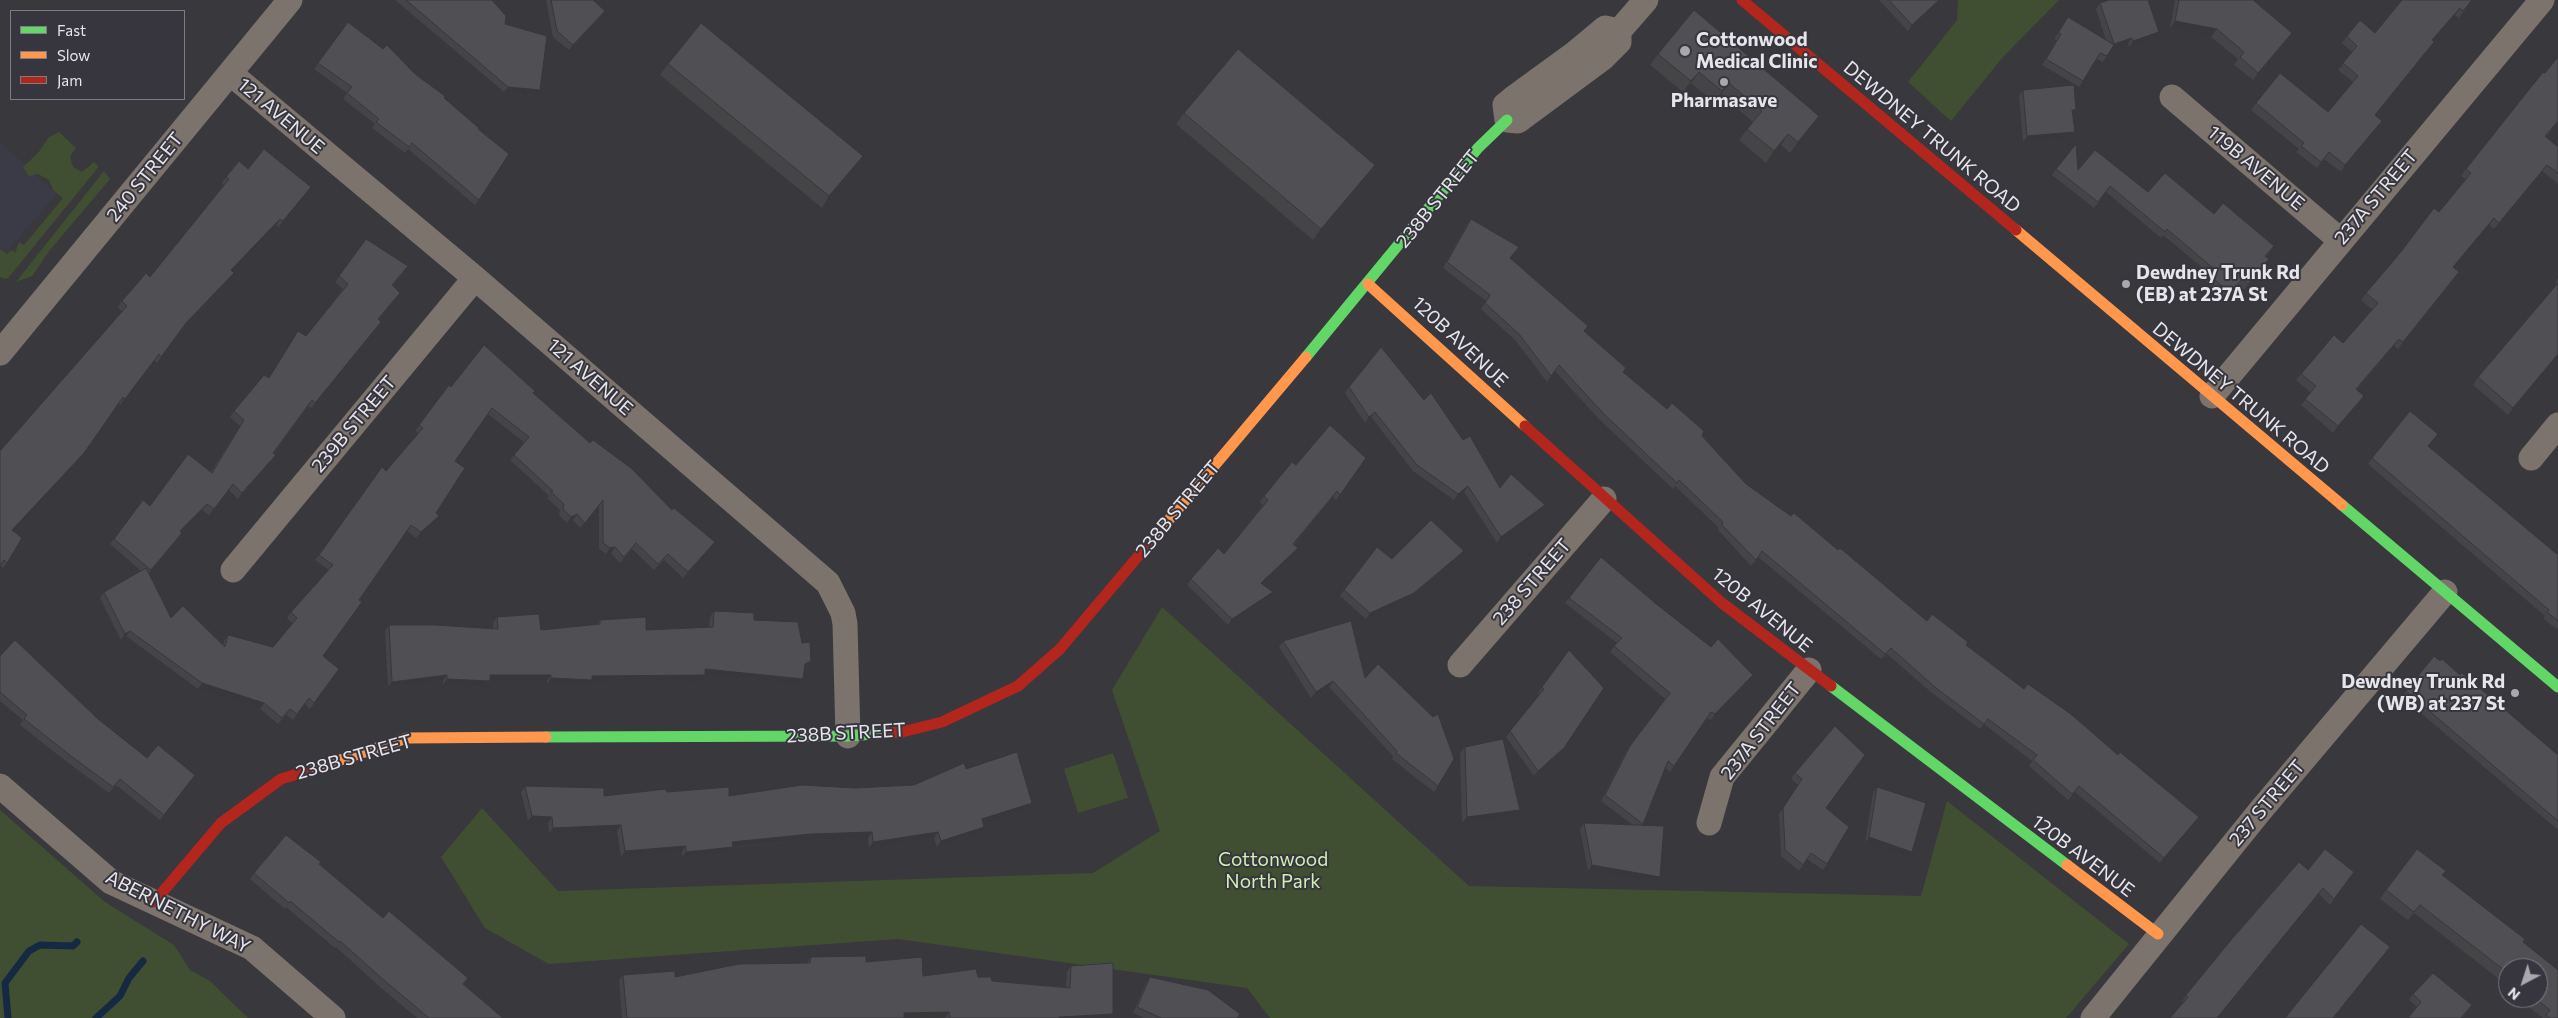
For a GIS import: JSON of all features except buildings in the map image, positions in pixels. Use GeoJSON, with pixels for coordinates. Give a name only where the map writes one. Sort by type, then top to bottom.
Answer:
{"type":"FeatureCollection","features":[{"type":"Feature","properties":{"kind":"street","name":"240 STREET"},"geometry":{"type":"LineString","coordinates":[[0,353],[290,0]]}},
{"type":"Feature","properties":{"kind":"street","name":"238B STREET"},"geometry":{"type":"LineString","coordinates":[[154,902],[221,822],[281,779],[407,738],[848,736],[902,732],[942,722],[1018,686],[1045,664],[1368,284],[1478,148],[1507,120],[1518,121],[1597,63],[1619,42],[1619,31],[1646,0]]}},
{"type":"Feature","properties":{"kind":"street","name":"DEWDNEY TRUNK ROAD"},"geometry":{"type":"LineString","coordinates":[[1742,0],[2558,687]]}},
{"type":"Feature","properties":{"kind":"street","name":"237A STREET"},"geometry":{"type":"LineString","coordinates":[[2212,396],[2340,240],[2542,0]]}},
{"type":"Feature","properties":{"kind":"street","name":"121 AVENUE"},"geometry":{"type":"LineString","coordinates":[[230,73],[475,278],[828,583],[843,613],[845,624],[848,736]]}},
{"type":"Feature","properties":{"kind":"street","name":"119B AVENUE"},"geometry":{"type":"LineString","coordinates":[[2172,96],[2340,240]]}},
{"type":"Feature","properties":{"kind":"street","name":"239B STREET"},"geometry":{"type":"LineString","coordinates":[[233,570],[475,278]]}},
{"type":"Feature","properties":{"kind":"street","name":"120B AVENUE"},"geometry":{"type":"LineString","coordinates":[[1368,284],[1402,312],[1604,499],[1722,604],[2158,934]]}},
{"type":"Feature","properties":{"kind":"street"},"geometry":{"type":"LineString","coordinates":[[2531,458],[2558,425]]}},
{"type":"Feature","properties":{"kind":"street","name":"238 STREET"},"geometry":{"type":"LineString","coordinates":[[1460,665],[1604,499]]}},
{"type":"Feature","properties":{"kind":"street","name":"237 STREET"},"geometry":{"type":"LineString","coordinates":[[2093,1018],[2158,934],[2445,592]]}},
{"type":"Feature","properties":{"kind":"street","name":"237A STREET"},"geometry":{"type":"LineString","coordinates":[[1709,823],[1722,777],[1809,670]]}},
{"type":"Feature","properties":{"kind":"street","name":"ABERNETHY WAY"},"geometry":{"type":"LineString","coordinates":[[0,786],[111,882],[252,948],[333,1018]]}},
{"type":"Feature","properties":{"kind":"shaded area"},"geometry":{"type":"Polygon","coordinates":[[[0,142],[57,194],[0,259],[0,142]]]}},
{"type":"Feature","properties":{"kind":"green space"},"geometry":{"type":"Polygon","coordinates":[[[1958,0],[2059,0],[2003,57],[1951,121],[1908,82],[1957,20],[1958,0]]]}},
{"type":"Feature","properties":{"kind":"green space"},"geometry":{"type":"Polygon","coordinates":[[[59,132],[76,148],[70,156],[73,167],[82,172],[94,162],[98,166],[97,169],[9,277],[6,279],[0,277],[0,249],[7,254],[12,250],[15,253],[19,242],[24,245],[63,198],[53,190],[49,180],[38,174],[29,176],[23,167],[38,153],[49,137],[59,132]]]}},
{"type":"Feature","properties":{"kind":"green space"},"geometry":{"type":"Polygon","coordinates":[[[104,171],[110,179],[50,250],[32,276],[16,282],[104,171]]]}},
{"type":"Feature","properties":{"kind":"green space","name":"Cottonwood North Park"},"geometry":{"type":"Polygon","coordinates":[[[1162,607],[1469,886],[1921,896],[1947,801],[2129,944],[2066,1018],[1270,1018],[1247,988],[898,939],[549,964],[485,928],[441,857],[482,808],[558,891],[1093,873],[1160,831],[1112,690],[1162,607]]]}},
{"type":"Feature","properties":{"kind":"green space"},"geometry":{"type":"Polygon","coordinates":[[[1113,753],[1128,798],[1078,813],[1064,769],[1113,753]]]}},
{"type":"Feature","properties":{"kind":"green space"},"geometry":{"type":"Polygon","coordinates":[[[0,810],[105,902],[174,945],[190,970],[210,981],[248,1018],[0,1018],[0,810]]]}},
{"type":"Feature","properties":{"kind":"waterway"},"geometry":{"type":"LineString","coordinates":[[8,1018],[5,983],[29,951],[40,945],[73,946],[77,942]]}},
{"type":"Feature","properties":{"kind":"waterway"},"geometry":{"type":"LineString","coordinates":[[96,1018],[120,996],[129,978],[143,961]]}},
{"type":"Feature","properties":{"kind":"traffic: fast"},"geometry":{"type":"LineString","coordinates":[[1306,357],[1478,148],[1507,120]]}},
{"type":"Feature","properties":{"kind":"traffic: fast"},"geometry":{"type":"LineString","coordinates":[[2342,505],[2558,687]]}},
{"type":"Feature","properties":{"kind":"traffic: fast"},"geometry":{"type":"LineString","coordinates":[[1831,686],[2067,865]]}},
{"type":"Feature","properties":{"kind":"traffic: fast"},"geometry":{"type":"LineString","coordinates":[[546,737],[848,736],[887,733]]}},
{"type":"Feature","properties":{"kind":"traffic: slow"},"geometry":{"type":"LineString","coordinates":[[2016,230],[2342,505]]}},
{"type":"Feature","properties":{"kind":"traffic: slow"},"geometry":{"type":"LineString","coordinates":[[1368,284],[1525,426]]}},
{"type":"Feature","properties":{"kind":"traffic: slow"},"geometry":{"type":"LineString","coordinates":[[1151,541],[1306,357]]}},
{"type":"Feature","properties":{"kind":"traffic: slow"},"geometry":{"type":"LineString","coordinates":[[307,771],[407,738],[546,737]]}},
{"type":"Feature","properties":{"kind":"traffic: slow"},"geometry":{"type":"LineString","coordinates":[[2067,865],[2158,934]]}},
{"type":"Feature","properties":{"kind":"traffic: jam"},"geometry":{"type":"LineString","coordinates":[[1742,0],[2016,230]]}},
{"type":"Feature","properties":{"kind":"traffic: jam"},"geometry":{"type":"LineString","coordinates":[[1525,426],[1722,603],[1831,686]]}},
{"type":"Feature","properties":{"kind":"traffic: jam"},"geometry":{"type":"LineString","coordinates":[[887,733],[902,732],[942,722],[1018,686],[1060,649],[1151,541]]}},
{"type":"Feature","properties":{"kind":"traffic: jam"},"geometry":{"type":"LineString","coordinates":[[154,902],[221,823],[281,779],[307,771]]}},
{"type":"Feature","properties":{"kind":"place","name":"Cottonwood Medical Clinic"},"geometry":{"type":"Point","coordinates":[1685,51]}},
{"type":"Feature","properties":{"kind":"place","name":"Pharmasave"},"geometry":{"type":"Point","coordinates":[1724,82]}},
{"type":"Feature","properties":{"kind":"place","name":"Dewdney Trunk Rd (EB) at 237A St"},"geometry":{"type":"Point","coordinates":[2126,284]}},
{"type":"Feature","properties":{"kind":"place","name":"Dewdney Trunk Rd (WB) at 237 St"},"geometry":{"type":"Point","coordinates":[2515,693]}}]}
